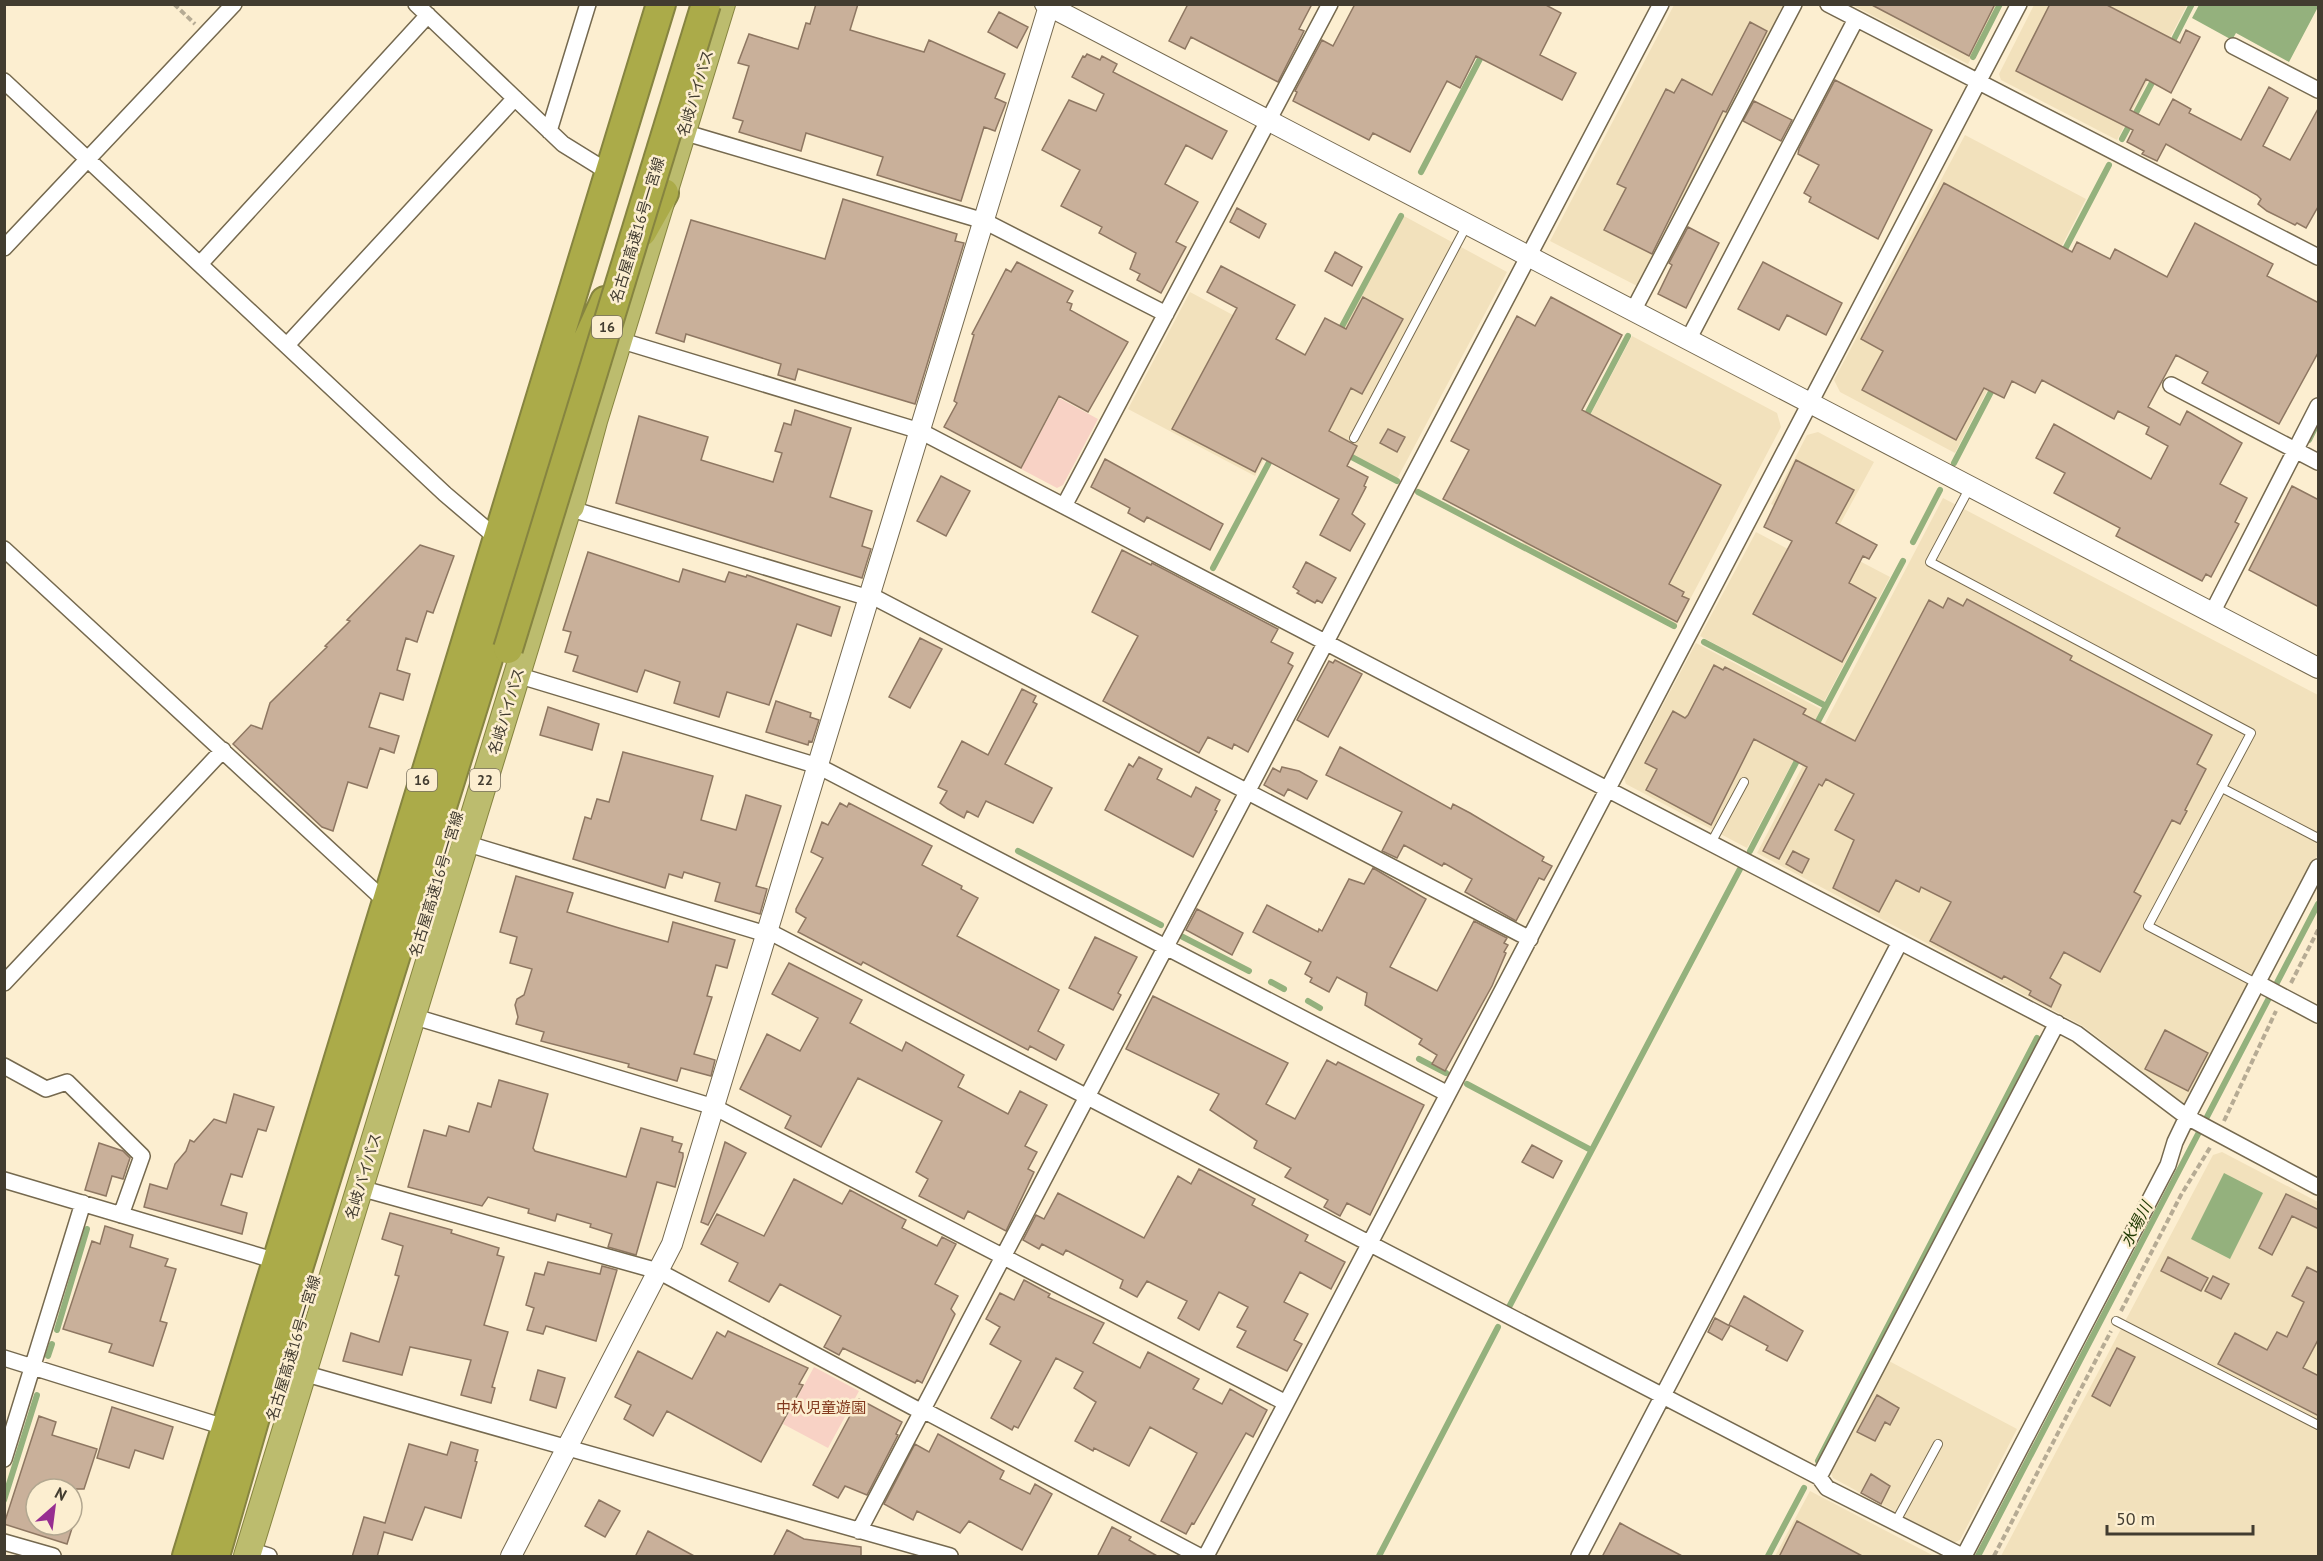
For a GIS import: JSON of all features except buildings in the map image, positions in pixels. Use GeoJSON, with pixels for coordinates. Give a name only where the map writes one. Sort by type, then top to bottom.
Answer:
{"type":"FeatureCollection","features":[{"type":"Feature","properties":{"kind":"highway"},"geometry":{"type":"LineString","coordinates":[[184,1557],[221,1426],[655,4]]}},
{"type":"Feature","properties":{"kind":"highway","name":"16"},"geometry":{"type":"LineString","coordinates":[[184,1557],[661,4]]}},
{"type":"Feature","properties":{"kind":"highway","name":"名古屋高速16号一宮線"},"geometry":{"type":"LineString","coordinates":[[248,1555],[706,4]]}},
{"type":"Feature","properties":{"kind":"highway","name":"名岐バイパス"},"geometry":{"type":"LineString","coordinates":[[248,1555],[568,508],[571,506],[619,340],[722,4]]}},
{"type":"Feature","properties":{"kind":"highway"},"geometry":{"type":"LineString","coordinates":[[215,1557],[261,1391],[586,341],[664,193]]}},
{"type":"Feature","properties":{"kind":"street"},"geometry":{"type":"LineString","coordinates":[[4,248],[234,4]]}},
{"type":"Feature","properties":{"kind":"street"},"geometry":{"type":"LineString","coordinates":[[549,131],[588,4]]}},
{"type":"Feature","properties":{"kind":"street"},"geometry":{"type":"LineString","coordinates":[[1064,506],[1330,4]]}},
{"type":"Feature","properties":{"kind":"street"},"geometry":{"type":"LineString","coordinates":[[860,1530],[1661,4]]}},
{"type":"Feature","properties":{"kind":"street"},"geometry":{"type":"LineString","coordinates":[[1633,311],[1794,4]]}},
{"type":"Feature","properties":{"kind":"street"},"geometry":{"type":"LineString","coordinates":[[1206,1557],[2019,4]]}},
{"type":"Feature","properties":{"kind":"street"},"geometry":{"type":"LineString","coordinates":[[511,1557],[672,1244],[984,221],[1047,5],[2319,668]]}},
{"type":"Feature","properties":{"kind":"street"},"geometry":{"type":"LineString","coordinates":[[1830,5],[2319,257]]}},
{"type":"Feature","properties":{"kind":"street"},"geometry":{"type":"LineString","coordinates":[[200,264],[422,10],[563,144],[605,170]]}},
{"type":"Feature","properties":{"kind":"street"},"geometry":{"type":"LineString","coordinates":[[1688,340],[1856,19]]}},
{"type":"Feature","properties":{"kind":"street"},"geometry":{"type":"LineString","coordinates":[[2233,46],[2319,90]]}},
{"type":"Feature","properties":{"kind":"street"},"geometry":{"type":"LineString","coordinates":[[4,81],[90,159],[445,494],[492,534]]}},
{"type":"Feature","properties":{"kind":"street"},"geometry":{"type":"LineString","coordinates":[[286,345],[515,98]]}},
{"type":"Feature","properties":{"kind":"street"},"geometry":{"type":"LineString","coordinates":[[683,132],[984,221],[1166,314]]}},
{"type":"Feature","properties":{"kind":"street"},"geometry":{"type":"LineString","coordinates":[[619,340],[920,431],[2057,1023],[2077,1034],[2190,1119],[2319,1187]]}},
{"type":"Feature","properties":{"kind":"street"},"geometry":{"type":"LineString","coordinates":[[2171,385],[2319,462]]}},
{"type":"Feature","properties":{"kind":"street"},"geometry":{"type":"LineString","coordinates":[[2212,613],[2319,406]]}},
{"type":"Feature","properties":{"kind":"street"},"geometry":{"type":"LineString","coordinates":[[568,508],[869,597],[1530,939]]}},
{"type":"Feature","properties":{"kind":"street"},"geometry":{"type":"LineString","coordinates":[[4,549],[383,899]]}},
{"type":"Feature","properties":{"kind":"street"},"geometry":{"type":"LineString","coordinates":[[517,675],[818,766],[1448,1094]]}},
{"type":"Feature","properties":{"kind":"street"},"geometry":{"type":"LineString","coordinates":[[4,983],[223,750]]}},
{"type":"Feature","properties":{"kind":"street"},"geometry":{"type":"LineString","coordinates":[[465,843],[767,932],[1819,1477],[1827,1488],[1961,1556],[2168,1166],[2175,1142],[2190,1119],[2261,985],[2319,867]]}},
{"type":"Feature","properties":{"kind":"street"},"geometry":{"type":"LineString","coordinates":[[1579,1557],[1661,1395],[1900,942]]}},
{"type":"Feature","properties":{"kind":"street"},"geometry":{"type":"LineString","coordinates":[[2261,985],[2319,1015]]}},
{"type":"Feature","properties":{"kind":"street"},"geometry":{"type":"LineString","coordinates":[[412,1016],[714,1107],[1286,1403]]}},
{"type":"Feature","properties":{"kind":"street"},"geometry":{"type":"LineString","coordinates":[[1819,1477],[2057,1023]]}},
{"type":"Feature","properties":{"kind":"street"},"geometry":{"type":"LineString","coordinates":[[4,1066],[46,1089],[66,1082],[142,1156],[121,1215]]}},
{"type":"Feature","properties":{"kind":"street"},"geometry":{"type":"LineString","coordinates":[[4,1180],[273,1260]]}},
{"type":"Feature","properties":{"kind":"street"},"geometry":{"type":"LineString","coordinates":[[360,1188],[658,1271],[1199,1557]]}},
{"type":"Feature","properties":{"kind":"street"},"geometry":{"type":"LineString","coordinates":[[4,1459],[83,1203]]}},
{"type":"Feature","properties":{"kind":"street"},"geometry":{"type":"LineString","coordinates":[[4,1358],[221,1426]]}},
{"type":"Feature","properties":{"kind":"street"},"geometry":{"type":"LineString","coordinates":[[303,1373],[860,1530],[902,1550],[950,1557]]}},
{"type":"Feature","properties":{"kind":"street"},"geometry":{"type":"LineString","coordinates":[[4,1542],[53,1557]]}},
{"type":"Feature","properties":{"kind":"lane"},"geometry":{"type":"LineString","coordinates":[[1354,438],[1467,224]]}},
{"type":"Feature","properties":{"kind":"lane"},"geometry":{"type":"LineString","coordinates":[[1970,487],[1930,562],[2251,733],[2148,926],[2261,985]]}},
{"type":"Feature","properties":{"kind":"lane"},"geometry":{"type":"LineString","coordinates":[[1711,843],[1744,782]]}},
{"type":"Feature","properties":{"kind":"lane"},"geometry":{"type":"LineString","coordinates":[[2222,788],[2319,838]]}},
{"type":"Feature","properties":{"kind":"lane"},"geometry":{"type":"LineString","coordinates":[[2116,1321],[2319,1425]]}},
{"type":"Feature","properties":{"kind":"lane"},"geometry":{"type":"LineString","coordinates":[[1895,1523],[1938,1444]]}},
{"type":"Feature","properties":{"kind":"path"},"geometry":{"type":"LineString","coordinates":[[174,4],[206,34]]}},
{"type":"Feature","properties":{"kind":"path"},"geometry":{"type":"LineString","coordinates":[[1994,1557],[2181,1195],[2217,1133],[2282,996],[2319,930]]}},
{"type":"Feature","properties":{"kind":"shaded area"},"geometry":{"type":"Polygon","coordinates":[[[2316,4],[2318,7],[2289,62],[2236,33],[2232,40],[2192,18],[2199,5],[2316,4]]]}},
{"type":"Feature","properties":{"kind":"shaded area"},"geometry":{"type":"Polygon","coordinates":[[[1674,5],[1787,5],[1639,287],[1550,241],[1674,5]]]}},
{"type":"Feature","properties":{"kind":"shaded area"},"geometry":{"type":"Polygon","coordinates":[[[1852,5],[1999,5],[1968,64],[1852,5]]]}},
{"type":"Feature","properties":{"kind":"shaded area"},"geometry":{"type":"Polygon","coordinates":[[[2034,5],[2187,5],[2117,140],[2001,80],[1999,74],[2034,5]]]}},
{"type":"Feature","properties":{"kind":"shaded area"},"geometry":{"type":"Polygon","coordinates":[[[1965,135],[2086,199],[1955,453],[1840,392],[1834,380],[1965,135]]]}},
{"type":"Feature","properties":{"kind":"shaded area"},"geometry":{"type":"Polygon","coordinates":[[[1404,216],[1507,272],[1397,479],[1293,424],[1404,216]]]}},
{"type":"Feature","properties":{"kind":"shaded area"},"geometry":{"type":"Polygon","coordinates":[[[1190,292],[1317,360],[1255,476],[1128,409],[1190,292]]]}},
{"type":"Feature","properties":{"kind":"shaded area"},"geometry":{"type":"Polygon","coordinates":[[[1632,336],[1777,413],[1781,427],[1676,626],[1522,544],[1632,336]]]}},
{"type":"Feature","properties":{"kind":"shaded area"},"geometry":{"type":"Polygon","coordinates":[[[1818,432],[1874,462],[1833,537],[1771,504],[1807,435],[1818,432]]]}},
{"type":"Feature","properties":{"kind":"shaded area"},"geometry":{"type":"Polygon","coordinates":[[[1943,498],[2318,695],[2318,854],[2190,1099],[2183,1103],[2083,1026],[1757,853],[1943,498]]]}},
{"type":"Feature","properties":{"kind":"shaded area"},"geometry":{"type":"Polygon","coordinates":[[[1756,532],[1818,565],[1829,545],[1890,577],[1824,702],[1700,636],[1756,532]]]}},
{"type":"Feature","properties":{"kind":"shaded area"},"geometry":{"type":"Polygon","coordinates":[[[1696,643],[1821,709],[1747,848],[1626,784],[1624,778],[1696,643]]]}},
{"type":"Feature","properties":{"kind":"shaded area"},"geometry":{"type":"Polygon","coordinates":[[[2222,1152],[2318,1202],[2318,1556],[2001,1556],[2213,1155],[2222,1152]]]}},
{"type":"Feature","properties":{"kind":"shaded area"},"geometry":{"type":"Polygon","coordinates":[[[2224,1173],[2263,1193],[2230,1259],[2191,1239],[2224,1173]]]}},
{"type":"Feature","properties":{"kind":"shaded area"},"geometry":{"type":"Polygon","coordinates":[[[1889,1361],[2017,1429],[1960,1540],[1953,1543],[1833,1478],[1830,1470],[1889,1361]]]}},
{"type":"Feature","properties":{"kind":"shaded area"},"geometry":{"type":"Polygon","coordinates":[[[1810,1491],[1934,1556],[1775,1556],[1810,1491]]]}},
{"type":"Feature","properties":{"kind":"green space"},"geometry":{"type":"Polygon","coordinates":[[[1059,398],[1098,419],[1063,485],[1057,488],[1021,469],[1059,398]]]}},
{"type":"Feature","properties":{"kind":"green space","name":"中杁児童遊園"},"geometry":{"type":"Polygon","coordinates":[[[814,1367],[859,1391],[828,1448],[783,1424],[814,1367]]]}},
{"type":"Feature","properties":{"kind":"waterway"},"geometry":{"type":"LineString","coordinates":[[1973,57],[2000,4]]}},
{"type":"Feature","properties":{"kind":"waterway"},"geometry":{"type":"LineString","coordinates":[[2170,47],[2192,4]]}},
{"type":"Feature","properties":{"kind":"waterway"},"geometry":{"type":"LineString","coordinates":[[1421,172],[1483,53]]}},
{"type":"Feature","properties":{"kind":"waterway"},"geometry":{"type":"LineString","coordinates":[[2122,139],[2155,77]]}},
{"type":"Feature","properties":{"kind":"waterway"},"geometry":{"type":"LineString","coordinates":[[2062,255],[2109,165]]}},
{"type":"Feature","properties":{"kind":"waterway"},"geometry":{"type":"LineString","coordinates":[[1339,332],[1401,216]]}},
{"type":"Feature","properties":{"kind":"waterway"},"geometry":{"type":"LineString","coordinates":[[1585,418],[1628,336]]}},
{"type":"Feature","properties":{"kind":"waterway"},"geometry":{"type":"LineString","coordinates":[[1954,463],[1994,386]]}},
{"type":"Feature","properties":{"kind":"waterway"},"geometry":{"type":"LineString","coordinates":[[2309,440],[2318,422]]}},
{"type":"Feature","properties":{"kind":"waterway"},"geometry":{"type":"LineString","coordinates":[[1346,454],[1397,481]]}},
{"type":"Feature","properties":{"kind":"waterway"},"geometry":{"type":"LineString","coordinates":[[1213,568],[1273,455]]}},
{"type":"Feature","properties":{"kind":"waterway"},"geometry":{"type":"LineString","coordinates":[[1913,542],[1940,490]]}},
{"type":"Feature","properties":{"kind":"waterway"},"geometry":{"type":"LineString","coordinates":[[1418,492],[1674,626]]}},
{"type":"Feature","properties":{"kind":"waterway"},"geometry":{"type":"LineString","coordinates":[[1815,727],[1903,561]]}},
{"type":"Feature","properties":{"kind":"waterway"},"geometry":{"type":"LineString","coordinates":[[1704,642],[1826,706]]}},
{"type":"Feature","properties":{"kind":"waterway"},"geometry":{"type":"LineString","coordinates":[[1750,851],[1800,755]]}},
{"type":"Feature","properties":{"kind":"waterway"},"geometry":{"type":"LineString","coordinates":[[1018,851],[1161,925]]}},
{"type":"Feature","properties":{"kind":"waterway"},"geometry":{"type":"LineString","coordinates":[[1509,1307],[1740,869]]}},
{"type":"Feature","properties":{"kind":"waterway","name":"水場川"},"geometry":{"type":"LineString","coordinates":[[1978,1556],[2318,904]]}},
{"type":"Feature","properties":{"kind":"waterway"},"geometry":{"type":"LineString","coordinates":[[1181,936],[1249,971]]}},
{"type":"Feature","properties":{"kind":"waterway"},"geometry":{"type":"LineString","coordinates":[[1271,982],[1284,989]]}},
{"type":"Feature","properties":{"kind":"waterway"},"geometry":{"type":"LineString","coordinates":[[1308,1001],[1320,1008]]}},
{"type":"Feature","properties":{"kind":"waterway"},"geometry":{"type":"LineString","coordinates":[[1818,1461],[2037,1038]]}},
{"type":"Feature","properties":{"kind":"waterway"},"geometry":{"type":"LineString","coordinates":[[1419,1059],[1446,1073]]}},
{"type":"Feature","properties":{"kind":"waterway"},"geometry":{"type":"LineString","coordinates":[[1467,1084],[1591,1150]]}},
{"type":"Feature","properties":{"kind":"waterway"},"geometry":{"type":"LineString","coordinates":[[57,1330],[87,1229]]}},
{"type":"Feature","properties":{"kind":"waterway"},"geometry":{"type":"LineString","coordinates":[[1379,1556],[1498,1327]]}},
{"type":"Feature","properties":{"kind":"waterway"},"geometry":{"type":"LineString","coordinates":[[48,1356],[52,1344]]}},
{"type":"Feature","properties":{"kind":"waterway"},"geometry":{"type":"LineString","coordinates":[[4,1500],[37,1395]]}},
{"type":"Feature","properties":{"kind":"waterway"},"geometry":{"type":"LineString","coordinates":[[1768,1556],[1804,1488]]}}]}
